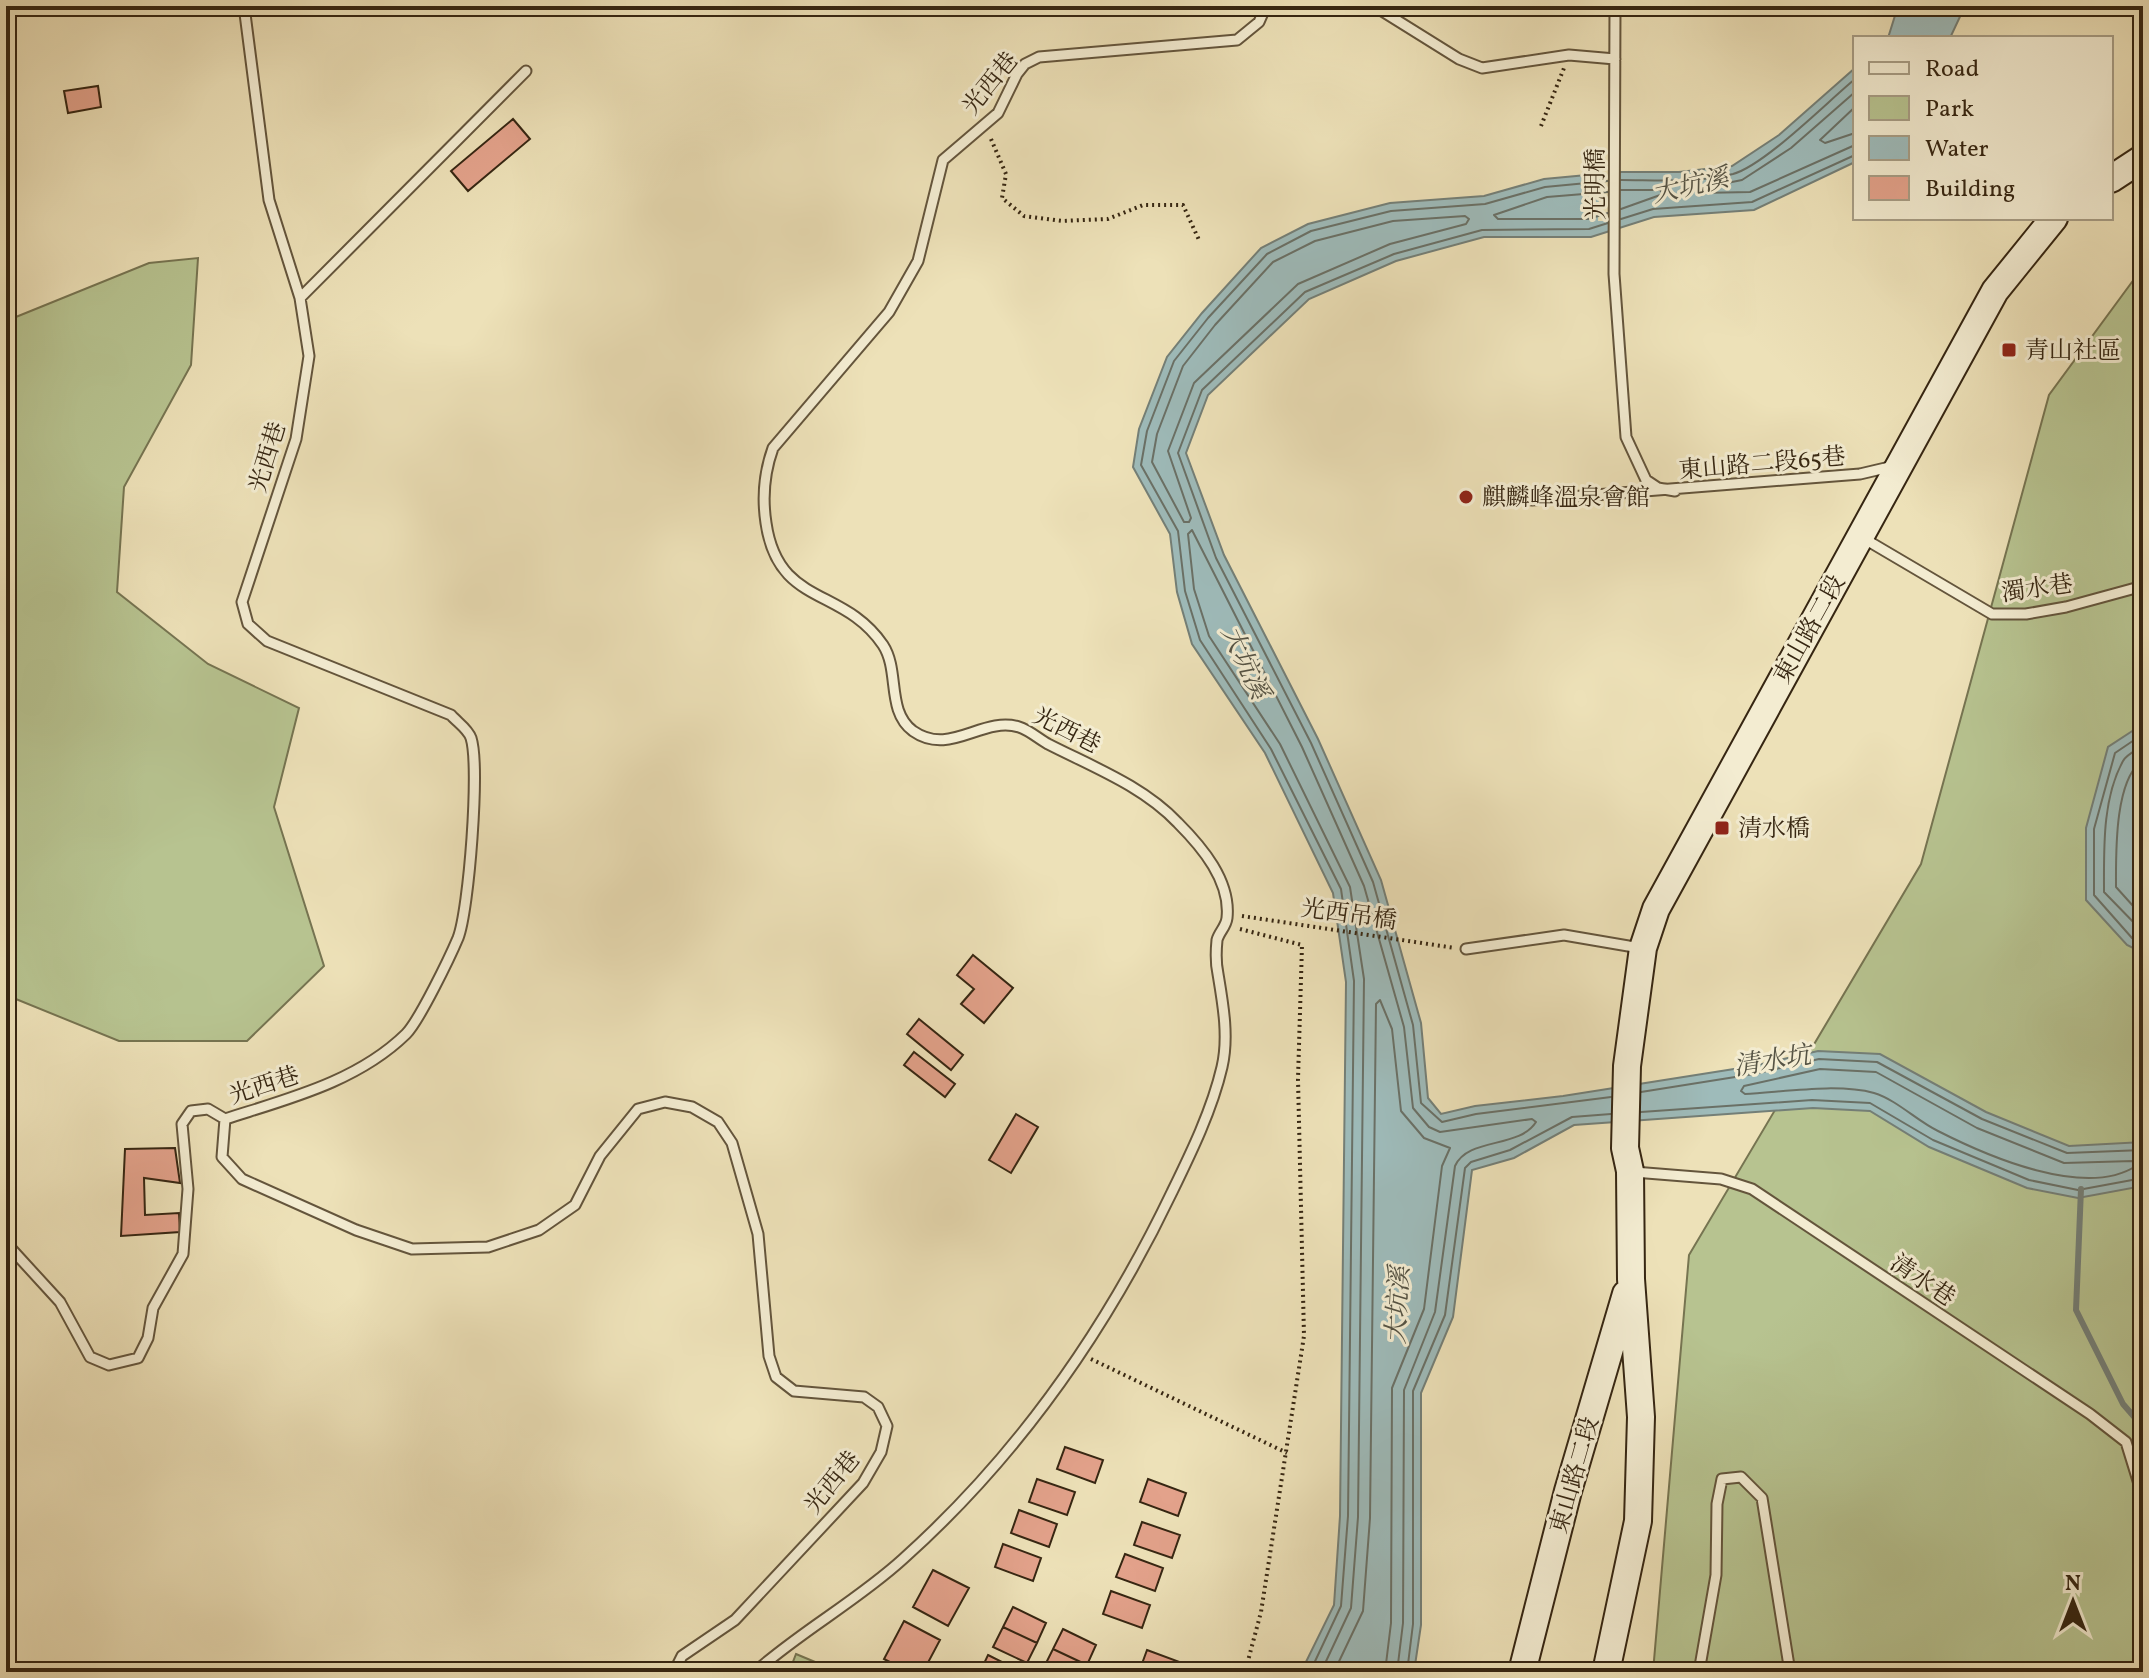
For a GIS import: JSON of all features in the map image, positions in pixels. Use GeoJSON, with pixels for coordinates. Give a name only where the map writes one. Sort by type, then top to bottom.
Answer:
{"type":"FeatureCollection","features":[{"type":"Feature","properties":{"kind":"main road"},"geometry":{"type":"LineString","coordinates":[[2113,178],[2143,158]]}},
{"type":"Feature","properties":{"kind":"main road","name":"東山路二段"},"geometry":{"type":"LineString","coordinates":[[1606,1672],[1638,1521],[1641,1417],[1631,1279],[1627,1066],[1643,948],[1656,909],[1995,291],[2052,220]]}},
{"type":"Feature","properties":{"kind":"main road","name":"東山路二段"},"geometry":{"type":"LineString","coordinates":[[1522,1672],[1568,1491],[1631,1279]]}},
{"type":"Feature","properties":{"kind":"lane","name":"光西巷"},"geometry":{"type":"LineString","coordinates":[[244,6],[269,200],[300,298],[309,356],[296,439],[242,602],[248,624],[267,641],[451,715],[470,735],[476,765],[469,860],[459,935],[408,1033],[372,1059],[303,1095],[225,1119],[222,1157],[242,1179],[356,1230],[412,1249],[488,1247],[539,1230],[575,1205],[600,1156],[638,1109],[665,1102],[692,1107],[718,1122],[732,1143],[758,1234],[769,1356],[776,1377],[794,1391],[864,1397],[878,1407],[887,1426],[881,1452],[863,1483],[735,1620],[682,1656],[674,1672]]}},
{"type":"Feature","properties":{"kind":"lane","name":"光西巷"},"geometry":{"type":"LineString","coordinates":[[755,1672],[900,1562],[985,1480],[1036,1421],[1082,1355],[1142,1253],[1193,1147],[1222,1067],[1225,1040],[1217,938],[1226,926],[1228,914],[1225,897],[1208,856],[1175,819],[1148,797],[1017,726],[935,741],[914,731],[903,720],[897,705],[892,665],[884,647],[840,606],[796,584],[773,556],[764,508],[765,471],[773,448],[889,312],[918,261],[943,160],[998,113],[1025,64],[1039,57],[1237,40],[1259,22],[1266,6]]}},
{"type":"Feature","properties":{"kind":"lane"},"geometry":{"type":"LineString","coordinates":[[1374,6],[1459,59],[1482,68],[1569,55],[1615,59],[1615,6]]}},
{"type":"Feature","properties":{"kind":"lane","name":"光明橋"},"geometry":{"type":"LineString","coordinates":[[1615,59],[1614,274],[1626,437],[1646,480],[1658,488],[1675,491]]}},
{"type":"Feature","properties":{"kind":"lane"},"geometry":{"type":"LineString","coordinates":[[300,298],[526,71]]}},
{"type":"Feature","properties":{"kind":"lane","name":"東山路二段65巷"},"geometry":{"type":"LineString","coordinates":[[1532,500],[1860,474],[1898,465]]}},
{"type":"Feature","properties":{"kind":"lane","name":"濁水巷"},"geometry":{"type":"LineString","coordinates":[[1860,536],[1992,614],[2026,614],[2066,607],[2143,586]]}},
{"type":"Feature","properties":{"kind":"lane"},"geometry":{"type":"LineString","coordinates":[[1466,949],[1564,935],[1643,948]]}},
{"type":"Feature","properties":{"kind":"lane"},"geometry":{"type":"LineString","coordinates":[[6,1243],[60,1302],[90,1357],[109,1365],[138,1358],[148,1338],[153,1308],[183,1254],[188,1189],[182,1124],[191,1111],[208,1109],[225,1119]]}},
{"type":"Feature","properties":{"kind":"lane","name":"清水巷"},"geometry":{"type":"LineString","coordinates":[[1628,1159],[1721,1179],[1752,1189],[2090,1414],[2126,1442],[2143,1497]]}},
{"type":"Feature","properties":{"kind":"lane"},"geometry":{"type":"LineString","coordinates":[[1699,1672],[1716,1575],[1717,1504],[1722,1479],[1741,1477],[1762,1498],[1790,1672]]}},
{"type":"Feature","properties":{"kind":"path"},"geometry":{"type":"LineString","coordinates":[[1541,126],[1569,55]]}},
{"type":"Feature","properties":{"kind":"path"},"geometry":{"type":"LineString","coordinates":[[984,126],[1000,154],[1006,174],[1002,198],[1024,216],[1062,221],[1108,219],[1143,205],[1183,205],[1199,240]]}},
{"type":"Feature","properties":{"kind":"path","name":"光西吊橋"},"geometry":{"type":"LineString","coordinates":[[1228,914],[1466,949]]}},
{"type":"Feature","properties":{"kind":"path"},"geometry":{"type":"LineString","coordinates":[[1226,926],[1302,945],[1298,1079],[1304,1336],[1261,1612],[1245,1672]]}},
{"type":"Feature","properties":{"kind":"path"},"geometry":{"type":"LineString","coordinates":[[1082,1355],[1287,1453]]}},
{"type":"Feature","properties":{"kind":"green space"},"geometry":{"type":"Polygon","coordinates":[[[198,258],[191,365],[124,487],[117,592],[208,664],[299,708],[274,807],[324,966],[247,1041],[119,1041],[6,995],[6,321],[149,263],[198,258]]]}},
{"type":"Feature","properties":{"kind":"green space"},"geometry":{"type":"Polygon","coordinates":[[[2143,267],[2143,1672],[1653,1672],[1689,1255],[1921,864],[2049,395],[2143,267]]]}},
{"type":"Feature","properties":{"kind":"green space"},"geometry":{"type":"Polygon","coordinates":[[[796,1654],[839,1672],[789,1672],[796,1654]]]}},
{"type":"Feature","properties":{"kind":"water"},"geometry":{"type":"Polygon","coordinates":[[[1898,6],[1965,6],[1951,36],[1889,36],[1898,6]]]}},
{"type":"Feature","properties":{"kind":"water","name":"大坑溪"},"geometry":{"type":"Polygon","coordinates":[[[1853,70],[1853,163],[1754,210],[1654,217],[1591,237],[1484,237],[1396,261],[1309,299],[1208,395],[1186,453],[1224,555],[1318,739],[1381,880],[1421,1023],[1428,1098],[1441,1114],[1475,1106],[1563,1096],[1753,1066],[1818,1051],[1880,1054],[1986,1112],[2069,1146],[2143,1142],[2143,1186],[2078,1198],[2027,1188],[1929,1147],[1870,1111],[1813,1108],[1574,1125],[1514,1158],[1472,1170],[1453,1317],[1421,1393],[1421,1625],[1414,1672],[1301,1672],[1334,1605],[1340,1516],[1346,982],[1333,893],[1265,753],[1192,644],[1177,592],[1170,534],[1133,467],[1139,429],[1167,357],[1202,313],[1261,248],[1308,224],[1390,203],[1484,196],[1544,179],[1732,166],[1779,135],[1853,70]]]}},
{"type":"Feature","properties":{"kind":"water"},"geometry":{"type":"Polygon","coordinates":[[[2143,724],[2143,953],[2127,945],[2086,900],[2086,828],[2108,747],[2143,724]]]}},
{"type":"Feature","properties":{"kind":"pier"},"geometry":{"type":"Polygon","coordinates":[[[1620,168],[1618,221],[1598,221],[1600,170],[1620,168]]]}},
{"type":"Feature","properties":{"kind":"building"},"geometry":{"type":"Polygon","coordinates":[[[98,86],[101,107],[68,113],[64,91],[98,86]]]}},
{"type":"Feature","properties":{"kind":"building"},"geometry":{"type":"Polygon","coordinates":[[[513,119],[530,139],[468,191],[451,171],[513,119]]]}},
{"type":"Feature","properties":{"kind":"building"},"geometry":{"type":"Polygon","coordinates":[[[973,955],[1013,988],[984,1023],[961,1004],[974,989],[957,975],[973,955]]]}},
{"type":"Feature","properties":{"kind":"building"},"geometry":{"type":"Polygon","coordinates":[[[919,1019],[963,1055],[951,1070],[907,1034],[919,1019]]]}},
{"type":"Feature","properties":{"kind":"building"},"geometry":{"type":"Polygon","coordinates":[[[914,1052],[955,1084],[945,1097],[904,1065],[914,1052]]]}},
{"type":"Feature","properties":{"kind":"building"},"geometry":{"type":"Polygon","coordinates":[[[1016,1114],[1038,1127],[1011,1173],[989,1160],[1016,1114]]]}},
{"type":"Feature","properties":{"kind":"building"},"geometry":{"type":"Polygon","coordinates":[[[175,1148],[180,1183],[144,1178],[145,1215],[179,1213],[180,1232],[121,1236],[125,1149],[175,1148]]]}},
{"type":"Feature","properties":{"kind":"building"},"geometry":{"type":"Polygon","coordinates":[[[1065,1447],[1103,1460],[1095,1483],[1057,1469],[1065,1447]]]}},
{"type":"Feature","properties":{"kind":"building"},"geometry":{"type":"Polygon","coordinates":[[[1037,1479],[1075,1492],[1067,1515],[1029,1502],[1037,1479]]]}},
{"type":"Feature","properties":{"kind":"building"},"geometry":{"type":"Polygon","coordinates":[[[1148,1479],[1186,1493],[1178,1516],[1140,1502],[1148,1479]]]}},
{"type":"Feature","properties":{"kind":"building"},"geometry":{"type":"Polygon","coordinates":[[[1019,1510],[1057,1524],[1049,1547],[1011,1533],[1019,1510]]]}},
{"type":"Feature","properties":{"kind":"building"},"geometry":{"type":"Polygon","coordinates":[[[1142,1522],[1180,1535],[1172,1558],[1134,1545],[1142,1522]]]}},
{"type":"Feature","properties":{"kind":"building"},"geometry":{"type":"Polygon","coordinates":[[[1003,1544],[1041,1558],[1033,1581],[995,1567],[1003,1544]]]}},
{"type":"Feature","properties":{"kind":"building"},"geometry":{"type":"Polygon","coordinates":[[[1125,1554],[1163,1568],[1155,1591],[1116,1577],[1125,1554]]]}},
{"type":"Feature","properties":{"kind":"building"},"geometry":{"type":"Polygon","coordinates":[[[933,1570],[969,1588],[948,1626],[913,1607],[933,1570]]]}},
{"type":"Feature","properties":{"kind":"building"},"geometry":{"type":"Polygon","coordinates":[[[1111,1591],[1150,1605],[1142,1628],[1103,1614],[1111,1591]]]}},
{"type":"Feature","properties":{"kind":"building"},"geometry":{"type":"Polygon","coordinates":[[[1013,1607],[1046,1623],[1037,1643],[1003,1627],[1013,1607]]]}},
{"type":"Feature","properties":{"kind":"building"},"geometry":{"type":"Polygon","coordinates":[[[904,1621],[940,1640],[923,1672],[909,1672],[884,1659],[904,1621]]]}},
{"type":"Feature","properties":{"kind":"building"},"geometry":{"type":"Polygon","coordinates":[[[1003,1627],[1037,1643],[1027,1663],[993,1647],[1003,1627]]]}},
{"type":"Feature","properties":{"kind":"building"},"geometry":{"type":"Polygon","coordinates":[[[1063,1629],[1096,1645],[1087,1665],[1053,1649],[1063,1629]]]}},
{"type":"Feature","properties":{"kind":"building"},"geometry":{"type":"Polygon","coordinates":[[[1053,1649],[1087,1665],[1083,1672],[1043,1669],[1053,1649]]]}},
{"type":"Feature","properties":{"kind":"building"},"geometry":{"type":"Polygon","coordinates":[[[1147,1650],[1185,1664],[1182,1672],[1139,1672],[1147,1650]]]}},
{"type":"Feature","properties":{"kind":"building"},"geometry":{"type":"Polygon","coordinates":[[[988,1655],[1022,1672],[980,1672],[988,1655]]]}},
{"type":"Feature","properties":{"kind":"waterway"},"geometry":{"type":"LineString","coordinates":[[2081,1189],[2076,1310],[2123,1404],[2143,1427]]}},
{"type":"Feature","properties":{"kind":"place","name":"青山社區"},"geometry":{"type":"Point","coordinates":[2009,350]}},
{"type":"Feature","properties":{"kind":"place","name":"麒麟峰溫泉會館"},"geometry":{"type":"Point","coordinates":[1466,497]}},
{"type":"Feature","properties":{"kind":"place","name":"清水橋"},"geometry":{"type":"Point","coordinates":[1722,828]}},
{"type":"Feature","properties":{"kind":"water label","name":"清水坑"},"geometry":{"type":"Point","coordinates":[1772,1060]}}]}
